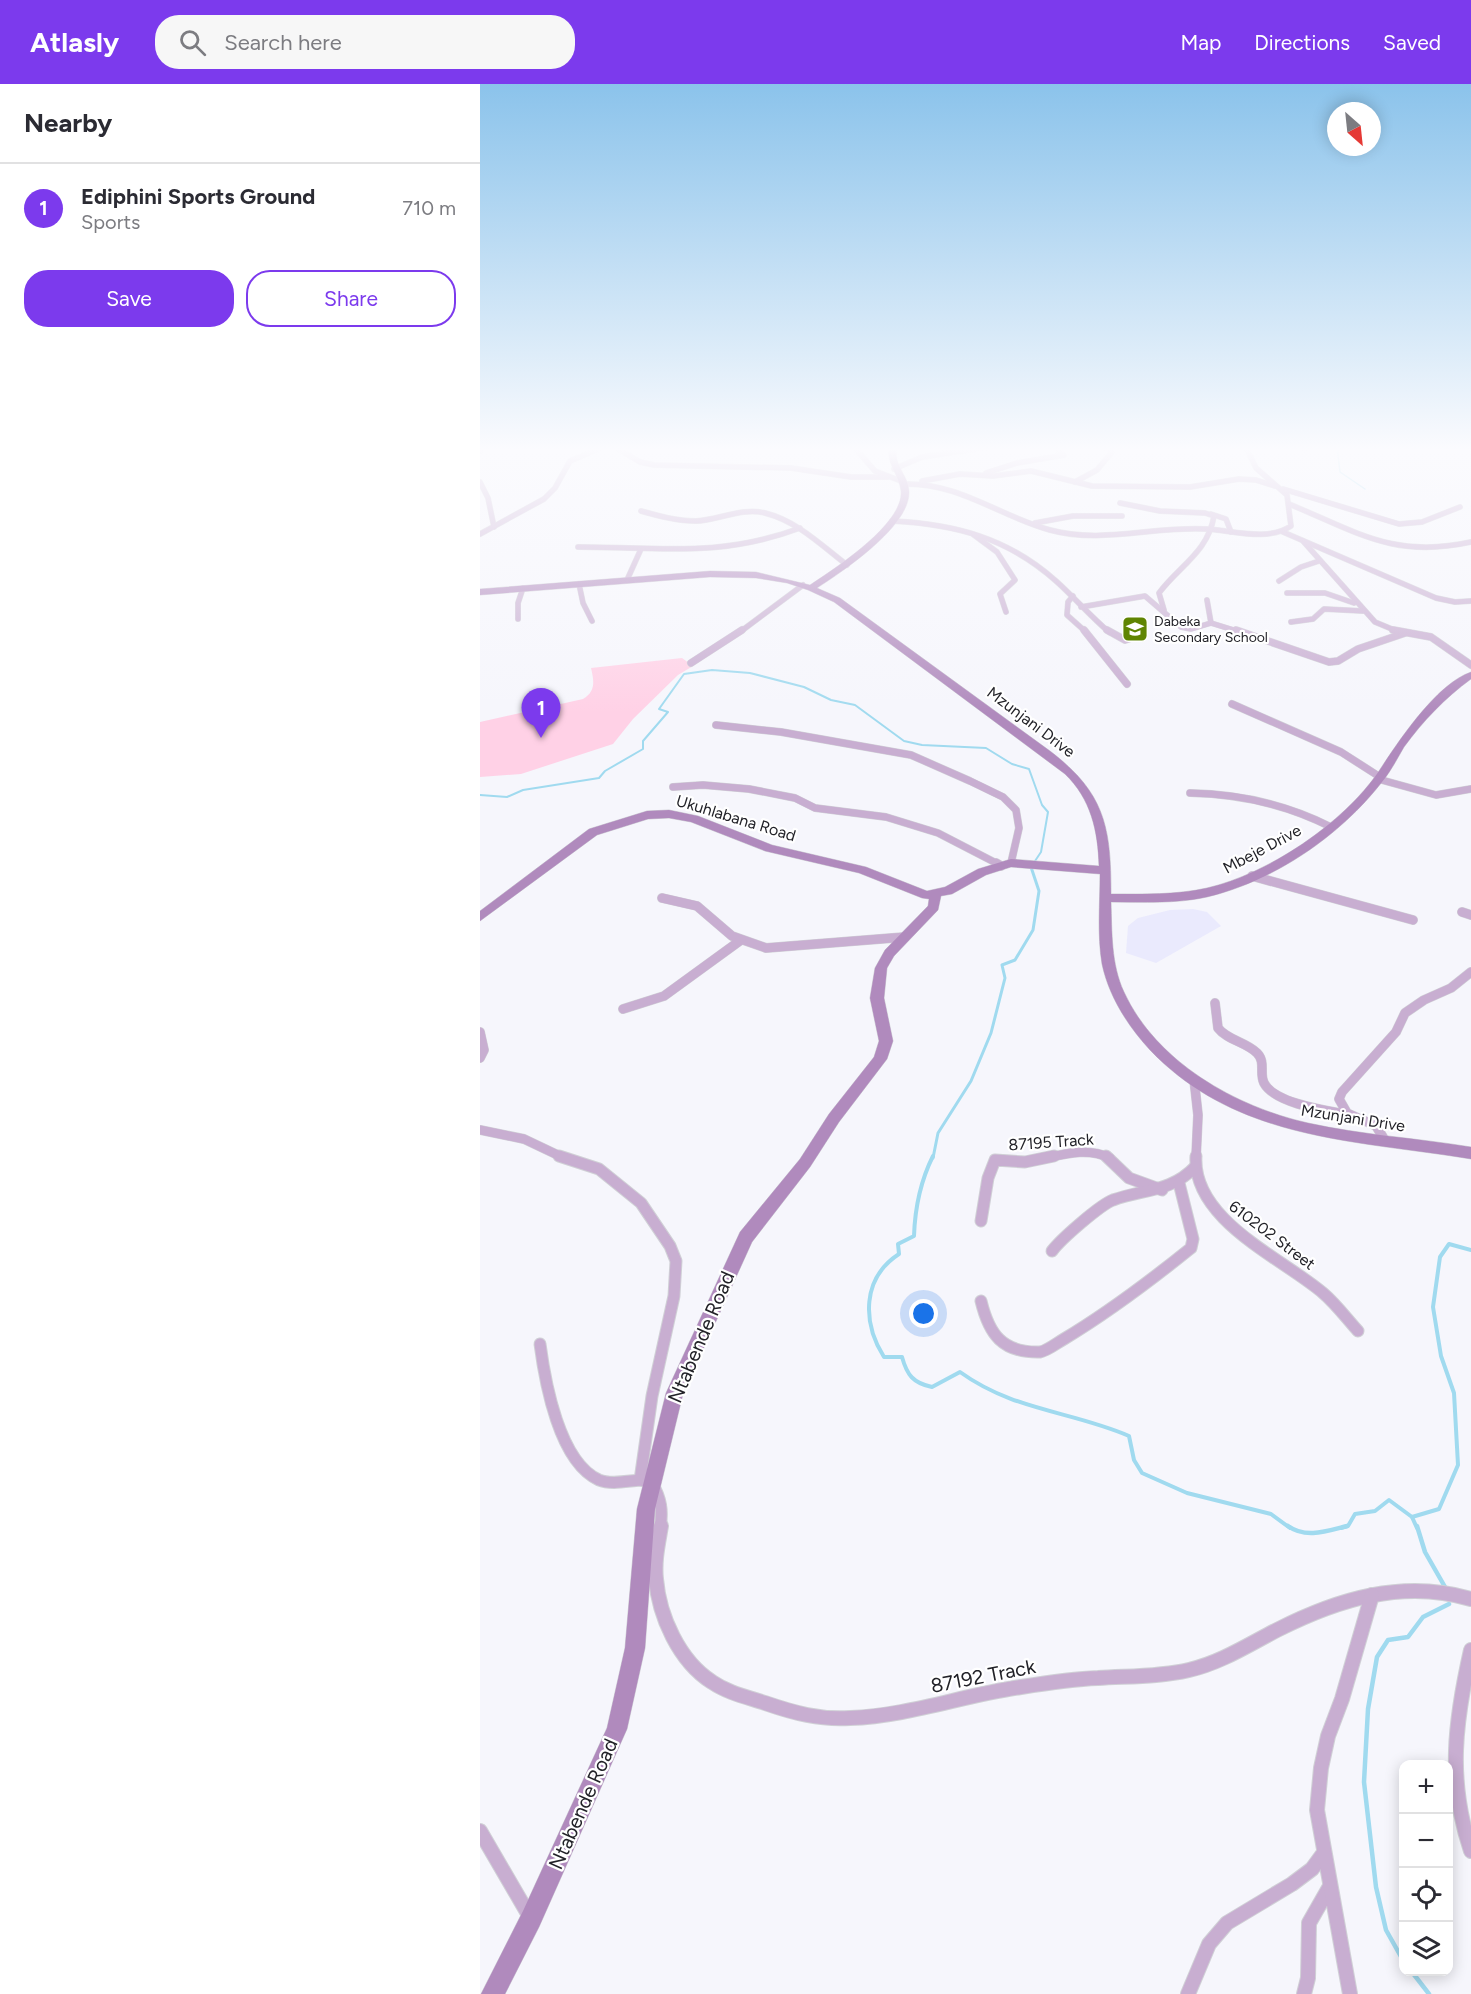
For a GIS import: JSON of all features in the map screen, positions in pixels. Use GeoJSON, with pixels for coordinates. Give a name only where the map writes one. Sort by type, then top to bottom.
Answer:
{"type":"FeatureCollection","features":[{"type":"Feature","properties":{"kind":"street"},"geometry":{"type":"LineString","coordinates":[[578,547],[680,551],[742,547],[780,536]]}},
{"type":"Feature","properties":{"kind":"street"},"geometry":{"type":"LineString","coordinates":[[811,536],[847,564]]}},
{"type":"Feature","properties":{"kind":"street"},"geometry":{"type":"LineString","coordinates":[[692,663],[807,586],[847,564],[876,536]]}},
{"type":"Feature","properties":{"kind":"street"},"geometry":{"type":"LineString","coordinates":[[974,536],[997,552],[1015,580],[1000,594],[1006,612]]}},
{"type":"Feature","properties":{"kind":"street"},"geometry":{"type":"LineString","coordinates":[[982,536],[1018,549],[1118,638],[1125,640],[1140,635]]}},
{"type":"Feature","properties":{"kind":"street"},"geometry":{"type":"LineString","coordinates":[[1166,615],[1160,603],[1159,593],[1196,558],[1207,536]]}},
{"type":"Feature","properties":{"kind":"street"},"geometry":{"type":"LineString","coordinates":[[1292,536],[1436,598],[1455,602],[1471,601]]}},
{"type":"Feature","properties":{"kind":"street"},"geometry":{"type":"LineString","coordinates":[[1370,536],[1403,549],[1431,551],[1471,542]]}},
{"type":"Feature","properties":{"kind":"street"},"geometry":{"type":"LineString","coordinates":[[1303,541],[1363,611],[1380,626],[1436,640],[1471,665]]}},
{"type":"Feature","properties":{"kind":"street"},"geometry":{"type":"LineString","coordinates":[[627,580],[641,549]]}},
{"type":"Feature","properties":{"kind":"street"},"geometry":{"type":"LineString","coordinates":[[1279,581],[1301,567],[1319,561]]}},
{"type":"Feature","properties":{"kind":"street","name":"Mzunjani Drive"},"geometry":{"type":"LineString","coordinates":[[480,592],[734,574],[770,577],[807,586],[837,600],[1068,770],[1085,790],[1098,817],[1103,843],[1108,958],[1120,997],[1153,1043],[1194,1078],[1229,1100],[1280,1121],[1334,1135],[1386,1142],[1428,1144],[1471,1153]]}},
{"type":"Feature","properties":{"kind":"street"},"geometry":{"type":"LineString","coordinates":[[579,584],[592,621]]}},
{"type":"Feature","properties":{"kind":"street"},"geometry":{"type":"LineString","coordinates":[[518,619],[518,603],[523,588]]}},
{"type":"Feature","properties":{"kind":"street"},"geometry":{"type":"LineString","coordinates":[[1287,593],[1325,593],[1356,603]]}},
{"type":"Feature","properties":{"kind":"street"},"geometry":{"type":"LineString","coordinates":[[1073,596],[1068,602],[1067,615],[1094,638],[1127,684]]}},
{"type":"Feature","properties":{"kind":"street"},"geometry":{"type":"LineString","coordinates":[[1081,607],[1142,596],[1185,628],[1211,623],[1220,624],[1329,662],[1338,661],[1358,650],[1405,633]]}},
{"type":"Feature","properties":{"kind":"street"},"geometry":{"type":"LineString","coordinates":[[1207,600],[1211,623]]}},
{"type":"Feature","properties":{"kind":"street"},"geometry":{"type":"LineString","coordinates":[[1291,622],[1313,619],[1324,609],[1363,611]]}},
{"type":"Feature","properties":{"kind":"street","name":"Mbeje Drive"},"geometry":{"type":"LineString","coordinates":[[1104,898],[1189,896],[1223,888],[1290,856],[1331,827],[1379,778],[1413,728],[1471,675]]}},
{"type":"Feature","properties":{"kind":"street"},"geometry":{"type":"LineString","coordinates":[[1232,704],[1341,752],[1379,778],[1434,796],[1458,794],[1471,789]]}},
{"type":"Feature","properties":{"kind":"street"},"geometry":{"type":"LineString","coordinates":[[716,724],[781,732],[911,755],[1004,797],[1016,810],[1019,828],[1011,864]]}},
{"type":"Feature","properties":{"kind":"street"},"geometry":{"type":"LineString","coordinates":[[673,787],[702,785],[761,790],[798,799],[813,807],[871,814],[924,829],[988,857],[1011,864],[1104,870]]}},
{"type":"Feature","properties":{"kind":"street"},"geometry":{"type":"LineString","coordinates":[[1190,793],[1236,794],[1296,810],[1331,827]]}},
{"type":"Feature","properties":{"kind":"street","name":"Ukuhlabana Road"},"geometry":{"type":"LineString","coordinates":[[480,917],[593,832],[633,818],[660,814],[694,819],[769,848],[853,867],[918,894],[935,895]]}},
{"type":"Feature","properties":{"kind":"street"},"geometry":{"type":"LineString","coordinates":[[935,895],[1011,864]]}},
{"type":"Feature","properties":{"kind":"street"},"geometry":{"type":"LineString","coordinates":[[1251,876],[1413,920]]}},
{"type":"Feature","properties":{"kind":"street","name":"Ntabende Road"},"geometry":{"type":"LineString","coordinates":[[493,1994],[531,1919],[617,1729],[635,1648],[646,1482],[675,1393],[746,1237],[805,1163],[834,1118],[880,1059],[886,1041],[877,998],[881,968],[889,953],[934,907],[935,895]]}},
{"type":"Feature","properties":{"kind":"street"},"geometry":{"type":"LineString","coordinates":[[662,898],[697,906],[732,936],[766,948],[905,937]]}},
{"type":"Feature","properties":{"kind":"street"},"geometry":{"type":"LineString","coordinates":[[623,1009],[664,996],[741,940]]}},
{"type":"Feature","properties":{"kind":"street"},"geometry":{"type":"LineString","coordinates":[[1352,1116],[1340,1103],[1342,1092],[1391,1038],[1405,1013],[1424,1000],[1451,988],[1471,972]]}},
{"type":"Feature","properties":{"kind":"street"},"geometry":{"type":"LineString","coordinates":[[1215,1003],[1218,1028],[1221,1032],[1251,1047],[1261,1057],[1262,1079],[1268,1089],[1309,1106],[1352,1116],[1376,1126],[1386,1142]]}},
{"type":"Feature","properties":{"kind":"street"},"geometry":{"type":"LineString","coordinates":[[480,1032],[484,1050],[480,1058]]}},
{"type":"Feature","properties":{"kind":"street","name":"610202 Street"},"geometry":{"type":"LineString","coordinates":[[1194,1078],[1198,1115],[1195,1167],[1202,1192],[1212,1209],[1306,1279],[1342,1311],[1358,1331]]}},
{"type":"Feature","properties":{"kind":"street"},"geometry":{"type":"LineString","coordinates":[[480,1130],[524,1139],[553,1154],[599,1169],[641,1203],[670,1246],[676,1267],[674,1296],[652,1396],[646,1482],[600,1480],[580,1466],[554,1409],[545,1380],[540,1344]]}},
{"type":"Feature","properties":{"kind":"street","name":"87195 Track"},"geometry":{"type":"LineString","coordinates":[[981,1221],[987,1191],[988,1167],[992,1161],[996,1160],[1025,1162],[1074,1152],[1097,1152],[1111,1158],[1129,1178],[1162,1190]]}},
{"type":"Feature","properties":{"kind":"street"},"geometry":{"type":"LineString","coordinates":[[1052,1251],[1060,1238],[1077,1229],[1106,1203],[1162,1190],[1179,1183],[1195,1167]]}},
{"type":"Feature","properties":{"kind":"street"},"geometry":{"type":"LineString","coordinates":[[981,1301],[986,1322],[996,1338],[1002,1343],[1035,1353],[1050,1349],[1087,1327],[1191,1248],[1193,1239],[1179,1183]]}},
{"type":"Feature","properties":{"kind":"street","name":"87192 Track"},"geometry":{"type":"LineString","coordinates":[[646,1482],[662,1501],[655,1566],[657,1587],[670,1627],[696,1669],[715,1686],[798,1713],[832,1719],[904,1712],[985,1693],[1071,1680],[1188,1671],[1219,1661],[1304,1617],[1387,1590],[1418,1588],[1471,1599]]}},
{"type":"Feature","properties":{"kind":"street"},"geometry":{"type":"LineString","coordinates":[[1350,1994],[1329,1888],[1317,1810],[1321,1768],[1372,1595]]}},
{"type":"Feature","properties":{"kind":"street"},"geometry":{"type":"LineString","coordinates":[[1471,1650],[1461,1703],[1454,1777],[1457,1800],[1471,1851]]}},
{"type":"Feature","properties":{"kind":"street"},"geometry":{"type":"LineString","coordinates":[[480,1831],[531,1919]]}},
{"type":"Feature","properties":{"kind":"street"},"geometry":{"type":"LineString","coordinates":[[1188,1994],[1209,1944],[1227,1923],[1292,1884],[1312,1869],[1323,1854]]}},
{"type":"Feature","properties":{"kind":"street"},"geometry":{"type":"LineString","coordinates":[[1304,1994],[1308,1978],[1309,1923],[1329,1888]]}},
{"type":"Feature","properties":{"kind":"shaded area"},"geometry":{"type":"Polygon","coordinates":[[[682,658],[693,666],[678,675],[633,719],[613,744],[521,774],[480,777],[480,722],[583,699],[592,689],[591,668],[682,658]]]}},
{"type":"Feature","properties":{"kind":"shaded area"},"geometry":{"type":"Polygon","coordinates":[[[1193,909],[1207,912],[1221,926],[1156,963],[1126,953],[1128,926],[1138,918],[1170,910],[1193,909]]]}},
{"type":"Feature","properties":{"kind":"waterway"},"geometry":{"type":"LineString","coordinates":[[480,795],[507,797],[523,790],[599,778],[605,771],[643,749],[643,741],[668,712],[659,709],[684,674],[712,670],[750,673],[804,687],[831,700],[855,705],[904,741],[922,745],[986,748],[1012,764],[1029,769],[1042,805],[1048,812],[1041,852],[1033,864]]}},
{"type":"Feature","properties":{"kind":"waterway"},"geometry":{"type":"LineString","coordinates":[[933,1158],[938,1133],[971,1081],[991,1033],[1005,978],[1002,965],[1015,960],[1033,930],[1039,891],[1031,867],[1034,863]]}},
{"type":"Feature","properties":{"kind":"waterway"},"geometry":{"type":"LineString","coordinates":[[933,1156],[919,1195],[914,1236],[898,1244],[899,1254],[878,1275],[872,1288],[869,1315],[872,1330],[884,1357],[902,1357],[912,1377],[925,1385],[932,1387],[960,1372],[980,1385],[1022,1403],[1129,1436],[1134,1460],[1142,1473],[1187,1493],[1271,1514],[1290,1528]]}},
{"type":"Feature","properties":{"kind":"waterway"},"geometry":{"type":"LineString","coordinates":[[1412,1517],[1439,1509],[1458,1465],[1454,1393],[1441,1356],[1433,1307],[1440,1257],[1449,1244],[1471,1250]]}},
{"type":"Feature","properties":{"kind":"waterway"},"geometry":{"type":"LineString","coordinates":[[1341,1528],[1348,1526],[1355,1514],[1375,1511],[1389,1500],[1412,1517]]}},
{"type":"Feature","properties":{"kind":"waterway"},"geometry":{"type":"LineString","coordinates":[[1412,1517],[1417,1528]]}},
{"type":"Feature","properties":{"kind":"waterway"},"geometry":{"type":"LineString","coordinates":[[1288,1526],[1309,1533],[1347,1526]]}},
{"type":"Feature","properties":{"kind":"waterway"},"geometry":{"type":"LineString","coordinates":[[1417,1526],[1425,1552],[1445,1587]]}},
{"type":"Feature","properties":{"kind":"waterway"},"geometry":{"type":"LineString","coordinates":[[1399,1953],[1386,1930],[1376,1887],[1364,1782],[1368,1709],[1377,1657],[1388,1640],[1408,1637],[1423,1617],[1449,1604]]}},
{"type":"Feature","properties":{"kind":"waterway"},"geometry":{"type":"LineString","coordinates":[[1415,1976],[1429,1994]]}},
{"type":"Feature","properties":{"kind":"place","name":"Dabeka Secondary School"},"geometry":{"type":"Point","coordinates":[1135,629]}},
{"type":"Feature","properties":{"kind":"place","name":"Ediphini Sports Ground"},"geometry":{"type":"Point","coordinates":[541,738]}}]}
